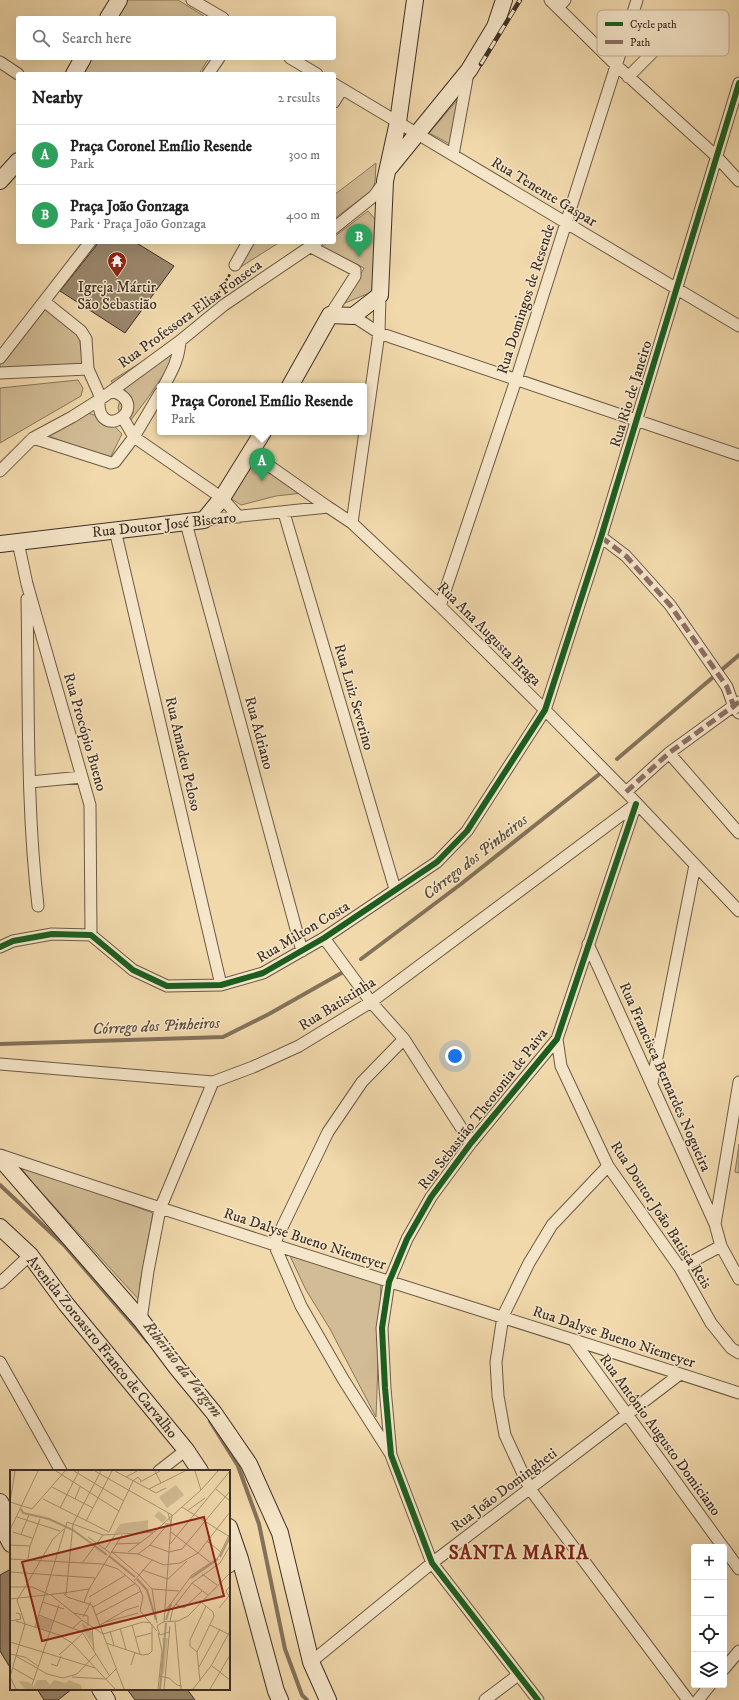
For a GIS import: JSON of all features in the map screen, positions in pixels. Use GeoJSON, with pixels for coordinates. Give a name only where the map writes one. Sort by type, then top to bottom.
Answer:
{"type":"FeatureCollection","features":[{"type":"Feature","properties":{"kind":"street"},"geometry":{"type":"LineString","coordinates":[[109,16],[119,0]]}},
{"type":"Feature","properties":{"kind":"street"},"geometry":{"type":"LineString","coordinates":[[192,0],[220,16]]}},
{"type":"Feature","properties":{"kind":"street"},"geometry":{"type":"LineString","coordinates":[[367,417],[379,333],[386,175],[398,122],[415,0]]}},
{"type":"Feature","properties":{"kind":"street"},"geometry":{"type":"LineString","coordinates":[[336,226],[374,196],[386,175],[416,133],[469,70],[495,27],[504,0]]}},
{"type":"Feature","properties":{"kind":"street","name":"Rua Domingos de Resende"},"geometry":{"type":"LineString","coordinates":[[634,10],[637,0]]}},
{"type":"Feature","properties":{"kind":"street"},"geometry":{"type":"LineString","coordinates":[[557,3],[597,45]]}},
{"type":"Feature","properties":{"kind":"street"},"geometry":{"type":"LineString","coordinates":[[607,56],[628,77],[716,156],[739,181]]}},
{"type":"Feature","properties":{"kind":"street","name":"Rua Domingos de Resende"},"geometry":{"type":"LineString","coordinates":[[440,606],[516,380],[620,56]]}},
{"type":"Feature","properties":{"kind":"street"},"geometry":{"type":"LineString","coordinates":[[628,77],[649,56]]}},
{"type":"Feature","properties":{"kind":"street"},"geometry":{"type":"LineString","coordinates":[[75,72],[82,60]]}},
{"type":"Feature","properties":{"kind":"street"},"geometry":{"type":"LineString","coordinates":[[209,72],[218,60]]}},
{"type":"Feature","properties":{"kind":"street"},"geometry":{"type":"LineString","coordinates":[[293,60],[314,72]]}},
{"type":"Feature","properties":{"kind":"street"},"geometry":{"type":"LineString","coordinates":[[0,62],[16,73]]}},
{"type":"Feature","properties":{"kind":"street"},"geometry":{"type":"LineString","coordinates":[[453,155],[469,70]]}},
{"type":"Feature","properties":{"kind":"street","name":"Rua Rio de Janeiro"},"geometry":{"type":"LineString","coordinates":[[545,710],[637,421],[739,83]]}},
{"type":"Feature","properties":{"kind":"street","name":"Rua Tenente Gaspar"},"geometry":{"type":"LineString","coordinates":[[338,87],[739,326]]}},
{"type":"Feature","properties":{"kind":"street"},"geometry":{"type":"LineString","coordinates":[[0,181],[16,163]]}},
{"type":"Feature","properties":{"kind":"street"},"geometry":{"type":"LineString","coordinates":[[0,358],[45,302],[88,244]]}},
{"type":"Feature","properties":{"kind":"street"},"geometry":{"type":"LineString","coordinates":[[235,265],[247,244]]}},
{"type":"Feature","properties":{"kind":"street"},"geometry":{"type":"LineString","coordinates":[[292,383],[330,315],[356,276],[355,270],[314,245]]}},
{"type":"Feature","properties":{"kind":"street","name":"Rua Professora Elisa Fonseca"},"geometry":{"type":"LineString","coordinates":[[2,468],[33,438],[72,417],[103,397],[180,342],[224,305],[275,269],[314,245]]}},
{"type":"Feature","properties":{"kind":"street"},"geometry":{"type":"LineString","coordinates":[[353,316],[380,295]]}},
{"type":"Feature","properties":{"kind":"street"},"geometry":{"type":"LineString","coordinates":[[45,302],[81,331],[86,338],[88,369],[103,397],[100,414],[105,419],[111,421],[117,421],[123,418],[127,412],[128,406],[122,395],[116,392],[103,397]]}},
{"type":"Feature","properties":{"kind":"street"},"geometry":{"type":"LineString","coordinates":[[330,315],[353,316],[379,333],[739,456]]}},
{"type":"Feature","properties":{"kind":"street"},"geometry":{"type":"LineString","coordinates":[[166,383],[176,364],[179,355],[180,342]]}},
{"type":"Feature","properties":{"kind":"street"},"geometry":{"type":"LineString","coordinates":[[0,373],[88,369]]}},
{"type":"Feature","properties":{"kind":"street"},"geometry":{"type":"LineString","coordinates":[[33,438],[111,463],[115,462],[134,437],[157,398]]}},
{"type":"Feature","properties":{"kind":"street"},"geometry":{"type":"LineString","coordinates":[[123,418],[134,437],[222,498],[239,517]]}},
{"type":"Feature","properties":{"kind":"street"},"geometry":{"type":"LineString","coordinates":[[204,520],[222,498],[261,435]]}},
{"type":"Feature","properties":{"kind":"street"},"geometry":{"type":"LineString","coordinates":[[352,522],[364,435]]}},
{"type":"Feature","properties":{"kind":"street","name":"Rua Ana Augusta Braga"},"geometry":{"type":"LineString","coordinates":[[251,453],[352,522],[440,606],[545,710],[626,792],[739,911]]}},
{"type":"Feature","properties":{"kind":"street","name":"Rua Doutor José Biscaro"},"geometry":{"type":"LineString","coordinates":[[0,544],[328,507]]}},
{"type":"Feature","properties":{"kind":"street","name":"Rua Luiz Severino"},"geometry":{"type":"LineString","coordinates":[[284,513],[395,890]]}},
{"type":"Feature","properties":{"kind":"street","name":"Rua Adriano"},"geometry":{"type":"LineString","coordinates":[[186,523],[302,951]]}},
{"type":"Feature","properties":{"kind":"street","name":"Rua Amadeu Peloso"},"geometry":{"type":"LineString","coordinates":[[115,530],[222,985]]}},
{"type":"Feature","properties":{"kind":"street"},"geometry":{"type":"LineString","coordinates":[[601,537],[626,556],[670,605],[727,687],[736,706],[669,753],[626,792]]}},
{"type":"Feature","properties":{"kind":"street","name":"Rua Procópio Bueno"},"geometry":{"type":"LineString","coordinates":[[18,542],[27,584],[90,806],[91,935]]}},
{"type":"Feature","properties":{"kind":"street"},"geometry":{"type":"LineString","coordinates":[[27,584],[30,782],[34,876],[38,906]]}},
{"type":"Feature","properties":{"kind":"street","name":"Rua Milton Costa"},"geometry":{"type":"LineString","coordinates":[[91,935],[133,970],[167,986],[222,985],[263,973],[324,938],[437,862],[467,831],[545,710]]}},
{"type":"Feature","properties":{"kind":"street"},"geometry":{"type":"LineString","coordinates":[[669,753],[739,833]]}},
{"type":"Feature","properties":{"kind":"street"},"geometry":{"type":"LineString","coordinates":[[30,782],[82,777]]}},
{"type":"Feature","properties":{"kind":"street","name":"Rua Sebastião Theotonia de Paiva"},"geometry":{"type":"LineString","coordinates":[[538,1700],[432,1563],[391,1455],[385,1388],[382,1328],[389,1282],[407,1238],[431,1197],[471,1143],[557,1039],[636,804]]}},
{"type":"Feature","properties":{"kind":"street","name":"Rua Batistinha"},"geometry":{"type":"LineString","coordinates":[[0,1064],[213,1082],[253,1067],[299,1046],[371,1002],[636,804]]}},
{"type":"Feature","properties":{"kind":"street"},"geometry":{"type":"LineString","coordinates":[[652,1083],[695,865]]}},
{"type":"Feature","properties":{"kind":"street"},"geometry":{"type":"LineString","coordinates":[[0,947],[13,941],[52,934],[91,935]]}},
{"type":"Feature","properties":{"kind":"street"},"geometry":{"type":"LineString","coordinates":[[324,938],[371,1002],[404,1039],[471,1143]]}},
{"type":"Feature","properties":{"kind":"street","name":"Rua Francisca Bernardes Nogueira"},"geometry":{"type":"LineString","coordinates":[[588,944],[715,1224],[721,1246],[739,1279]]}},
{"type":"Feature","properties":{"kind":"street"},"geometry":{"type":"LineString","coordinates":[[391,1455],[343,1379],[301,1306],[274,1244],[328,1132],[362,1082],[404,1039]]}},
{"type":"Feature","properties":{"kind":"street","name":"Rua Doutor João Batista Reis"},"geometry":{"type":"LineString","coordinates":[[557,1039],[561,1066],[608,1166],[680,1268],[711,1323],[731,1348],[739,1353]]}},
{"type":"Feature","properties":{"kind":"street"},"geometry":{"type":"LineString","coordinates":[[141,1320],[160,1209],[213,1082]]}},
{"type":"Feature","properties":{"kind":"street"},"geometry":{"type":"LineString","coordinates":[[715,1224],[739,1082]]}},
{"type":"Feature","properties":{"kind":"street","name":"Rua Dalyse Bueno Niemeyer"},"geometry":{"type":"LineString","coordinates":[[0,1155],[160,1209],[274,1244],[389,1282],[503,1316],[574,1341],[739,1394]]}},
{"type":"Feature","properties":{"kind":"street"},"geometry":{"type":"LineString","coordinates":[[0,1158],[141,1320],[177,1368],[214,1413],[249,1464],[280,1533],[311,1662],[328,1700]]}},
{"type":"Feature","properties":{"kind":"street"},"geometry":{"type":"LineString","coordinates":[[608,1166],[552,1225],[529,1263],[503,1316],[496,1362],[498,1396],[505,1435],[530,1489],[688,1700]]}},
{"type":"Feature","properties":{"kind":"street","name":"Avenida Zoroastro Franco de Carvalho"},"geometry":{"type":"LineString","coordinates":[[0,1227],[30,1255],[66,1304],[186,1450],[199,1470]]}},
{"type":"Feature","properties":{"kind":"street"},"geometry":{"type":"LineString","coordinates":[[680,1268],[721,1246]]}},
{"type":"Feature","properties":{"kind":"street"},"geometry":{"type":"LineString","coordinates":[[0,1283],[30,1255]]}},
{"type":"Feature","properties":{"kind":"street","name":"Rua Antônio Augusto Domiciano"},"geometry":{"type":"LineString","coordinates":[[574,1341],[721,1544]]}},
{"type":"Feature","properties":{"kind":"street"},"geometry":{"type":"LineString","coordinates":[[0,1362],[60,1470]]}},
{"type":"Feature","properties":{"kind":"street","name":"Rua João Domingheti"},"geometry":{"type":"LineString","coordinates":[[311,1662],[432,1563],[680,1374]]}},
{"type":"Feature","properties":{"kind":"street"},"geometry":{"type":"LineString","coordinates":[[160,1470],[186,1450]]}},
{"type":"Feature","properties":{"kind":"street"},"geometry":{"type":"LineString","coordinates":[[0,1502],[10,1521]]}},
{"type":"Feature","properties":{"kind":"street"},"geometry":{"type":"LineString","coordinates":[[0,1523],[10,1542]]}},
{"type":"Feature","properties":{"kind":"street"},"geometry":{"type":"LineString","coordinates":[[230,1534],[234,1563],[280,1700]]}},
{"type":"Feature","properties":{"kind":"street","name":"Rua Antônio Augusto Domiciano"},"geometry":{"type":"LineString","coordinates":[[727,1552],[739,1569]]}},
{"type":"Feature","properties":{"kind":"street"},"geometry":{"type":"LineString","coordinates":[[727,1665],[739,1651]]}},
{"type":"Feature","properties":{"kind":"street"},"geometry":{"type":"LineString","coordinates":[[485,1700],[518,1674]]}},
{"type":"Feature","properties":{"kind":"street"},"geometry":{"type":"LineString","coordinates":[[698,1700],[708,1688]]}},
{"type":"Feature","properties":{"kind":"street"},"geometry":{"type":"LineString","coordinates":[[101,1690],[107,1700]]}},
{"type":"Feature","properties":{"kind":"street"},"geometry":{"type":"LineString","coordinates":[[110,1690],[116,1700]]}},
{"type":"Feature","properties":{"kind":"path"},"geometry":{"type":"LineString","coordinates":[[224,305],[217,294],[235,265]]}},
{"type":"Feature","properties":{"kind":"shaded area"},"geometry":{"type":"Polygon","coordinates":[[[121,0],[178,0],[204,16],[111,16],[121,0]]]}},
{"type":"Feature","properties":{"kind":"shaded area"},"geometry":{"type":"Polygon","coordinates":[[[86,60],[208,60],[200,72],[79,72],[86,60]]]}},
{"type":"Feature","properties":{"kind":"shaded area"},"geometry":{"type":"Polygon","coordinates":[[[470,85],[450,144],[429,133],[470,85]]]}},
{"type":"Feature","properties":{"kind":"shaded area"},"geometry":{"type":"Polygon","coordinates":[[[376,163],[375,182],[372,190],[336,217],[336,193],[376,163]]]}},
{"type":"Feature","properties":{"kind":"shaded area"},"geometry":{"type":"Polygon","coordinates":[[[368,211],[376,220],[372,292],[345,303],[364,268],[322,247],[326,244],[336,244],[336,235],[368,211]]]}},
{"type":"Feature","properties":{"kind":"shaded area"},"geometry":{"type":"Polygon","coordinates":[[[251,244],[277,244],[236,270],[251,244]]]}},
{"type":"Feature","properties":{"kind":"shaded area"},"geometry":{"type":"Polygon","coordinates":[[[45,306],[79,334],[83,366],[0,370],[0,363],[45,306]]]}},
{"type":"Feature","properties":{"kind":"shaded area"},"geometry":{"type":"Polygon","coordinates":[[[174,342],[174,359],[150,395],[124,429],[118,408],[121,395],[111,381],[174,342]]]}},
{"type":"Feature","properties":{"kind":"shaded area"},"geometry":{"type":"Polygon","coordinates":[[[78,380],[83,388],[81,396],[0,443],[0,388],[78,380]]]}},
{"type":"Feature","properties":{"kind":"shaded area"},"geometry":{"type":"Polygon","coordinates":[[[87,413],[107,418],[122,434],[109,460],[39,432],[87,413]]]}},
{"type":"Feature","properties":{"kind":"shaded area"},"geometry":{"type":"Polygon","coordinates":[[[250,465],[263,469],[303,493],[276,496],[241,505],[230,498],[250,465]]]}},
{"type":"Feature","properties":{"kind":"shaded area"},"geometry":{"type":"Polygon","coordinates":[[[739,1144],[739,1173],[735,1172],[739,1144]]]}},
{"type":"Feature","properties":{"kind":"shaded area"},"geometry":{"type":"Polygon","coordinates":[[[19,1165],[153,1213],[140,1284],[140,1301],[32,1182],[19,1165]]]}},
{"type":"Feature","properties":{"kind":"shaded area"},"geometry":{"type":"Polygon","coordinates":[[[290,1256],[381,1283],[376,1417],[330,1329],[306,1290],[290,1256]]]}},
{"type":"Feature","properties":{"kind":"building","name":"Igreja Mártir São Sebastião"},"geometry":{"type":"Polygon","coordinates":[[[96,244],[138,244],[174,266],[125,333],[60,291],[96,244]]]}},
{"type":"Feature","properties":{"kind":"building"},"geometry":{"type":"Polygon","coordinates":[[[10,1570],[10,1667],[0,1651],[0,1575],[10,1570]]]}},
{"type":"Feature","properties":{"kind":"building"},"geometry":{"type":"Polygon","coordinates":[[[38,1690],[71,1690],[58,1700],[44,1700],[38,1690]]]}},
{"type":"Feature","properties":{"kind":"building"},"geometry":{"type":"Polygon","coordinates":[[[128,1690],[188,1690],[195,1700],[135,1700],[128,1690]]]}},
{"type":"Feature","properties":{"kind":"waterway","name":"Córrego dos Pinheiros"},"geometry":{"type":"LineString","coordinates":[[617,759],[739,655]]}},
{"type":"Feature","properties":{"kind":"waterway","name":"Córrego dos Pinheiros"},"geometry":{"type":"LineString","coordinates":[[361,959],[461,884],[602,772]]}},
{"type":"Feature","properties":{"kind":"waterway","name":"Córrego dos Pinheiros"},"geometry":{"type":"LineString","coordinates":[[0,1044],[223,1037],[269,1014],[345,971]]}},
{"type":"Feature","properties":{"kind":"waterway","name":"Ribeirão da Vargem"},"geometry":{"type":"LineString","coordinates":[[0,1185],[64,1245],[148,1342]]}},
{"type":"Feature","properties":{"kind":"waterway","name":"Ribeirão da Vargem"},"geometry":{"type":"LineString","coordinates":[[210,1421],[238,1466],[259,1524],[285,1649],[302,1695],[307,1700]]}},
{"type":"Feature","properties":{"kind":"railway"},"geometry":{"type":"LineString","coordinates":[[481,64],[520,0]]}},
{"type":"Feature","properties":{"kind":"marked path"},"geometry":{"type":"LineString","coordinates":[[601,537],[626,556],[670,605],[727,687],[734,707],[739,713]]}},
{"type":"Feature","properties":{"kind":"marked path"},"geometry":{"type":"LineString","coordinates":[[626,792],[669,753],[739,702]]}},
{"type":"Feature","properties":{"kind":"cycle path"},"geometry":{"type":"LineString","coordinates":[[0,947],[13,941],[52,934],[91,935],[133,970],[167,986],[221,985],[263,973],[324,938],[437,862],[467,831],[545,710],[601,537],[739,83]]}},
{"type":"Feature","properties":{"kind":"cycle path"},"geometry":{"type":"LineString","coordinates":[[538,1700],[432,1563],[391,1455],[385,1388],[382,1328],[389,1282],[407,1239],[431,1197],[471,1143],[557,1039],[636,804]]}},
{"type":"Feature","properties":{"kind":"place","name":"Praça João Gonzaga"},"geometry":{"type":"Point","coordinates":[359,257]}},
{"type":"Feature","properties":{"kind":"place","name":"Igreja Mártir São Sebastião"},"geometry":{"type":"Point","coordinates":[117,278]}},
{"type":"Feature","properties":{"kind":"place","name":"Praça Coronel Emílio Resende"},"geometry":{"type":"Point","coordinates":[262,481]}},
{"type":"Feature","properties":{"kind":"district","name":"SANTA MARIA"},"geometry":{"type":"Point","coordinates":[519,1553]}}]}
